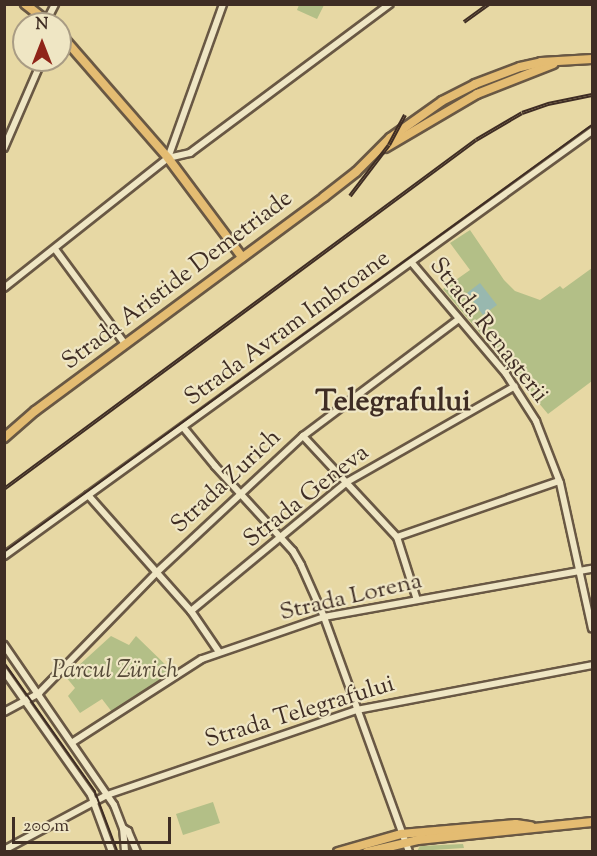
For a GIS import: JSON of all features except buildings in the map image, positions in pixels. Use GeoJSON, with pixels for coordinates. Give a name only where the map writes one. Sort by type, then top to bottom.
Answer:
{"type":"FeatureCollection","features":[{"type":"Feature","properties":{"kind":"main road"},"geometry":{"type":"LineString","coordinates":[[72,48],[168,158],[242,257]]}},
{"type":"Feature","properties":{"kind":"main road","name":"Strada Aristide Demetriade"},"geometry":{"type":"LineString","coordinates":[[4,438],[34,411],[344,182],[373,155],[477,94],[561,61],[592,59]]}},
{"type":"Feature","properties":{"kind":"main road"},"geometry":{"type":"LineString","coordinates":[[338,852],[404,838],[507,832],[538,826],[592,822]]}},
{"type":"Feature","properties":{"kind":"main road"},"geometry":{"type":"LineString","coordinates":[[367,852],[404,838]]}},
{"type":"Feature","properties":{"kind":"street"},"geometry":{"type":"LineString","coordinates":[[168,158],[223,4]]}},
{"type":"Feature","properties":{"kind":"street"},"geometry":{"type":"LineString","coordinates":[[4,288],[168,158],[190,153],[390,4]]}},
{"type":"Feature","properties":{"kind":"street"},"geometry":{"type":"LineString","coordinates":[[4,148],[37,72]]}},
{"type":"Feature","properties":{"kind":"street","name":"Strada Avram Imbroane"},"geometry":{"type":"LineString","coordinates":[[4,556],[592,131]]}},
{"type":"Feature","properties":{"kind":"street"},"geometry":{"type":"LineString","coordinates":[[55,249],[125,344]]}},
{"type":"Feature","properties":{"kind":"street","name":"Strada Renașterii"},"geometry":{"type":"LineString","coordinates":[[412,263],[515,386],[544,438],[560,481],[592,628]]}},
{"type":"Feature","properties":{"kind":"street","name":"Strada Zurich"},"geometry":{"type":"LineString","coordinates":[[39,693],[156,573],[303,436],[459,319]]}},
{"type":"Feature","properties":{"kind":"street","name":"Strada Geneva"},"geometry":{"type":"LineString","coordinates":[[191,611],[347,482],[515,386]]}},
{"type":"Feature","properties":{"kind":"street"},"geometry":{"type":"LineString","coordinates":[[183,427],[281,538],[301,565],[324,617],[384,789],[409,852]]}},
{"type":"Feature","properties":{"kind":"street"},"geometry":{"type":"LineString","coordinates":[[303,436],[397,537],[417,600]]}},
{"type":"Feature","properties":{"kind":"street"},"geometry":{"type":"LineString","coordinates":[[397,537],[560,481]]}},
{"type":"Feature","properties":{"kind":"street"},"geometry":{"type":"LineString","coordinates":[[88,495],[191,611],[219,652]]}},
{"type":"Feature","properties":{"kind":"street","name":"Strada Lorena"},"geometry":{"type":"LineString","coordinates":[[73,742],[202,659],[219,652],[324,617],[592,568]]}},
{"type":"Feature","properties":{"kind":"street"},"geometry":{"type":"LineString","coordinates":[[4,645],[73,742],[107,795],[123,828],[125,852]]}},
{"type":"Feature","properties":{"kind":"street","name":"Strada Telegrafului"},"geometry":{"type":"LineString","coordinates":[[4,850],[107,795],[357,710],[592,665]]}},
{"type":"Feature","properties":{"kind":"street"},"geometry":{"type":"LineString","coordinates":[[4,671],[94,802],[112,852]]}},
{"type":"Feature","properties":{"kind":"street"},"geometry":{"type":"LineString","coordinates":[[4,712],[24,699],[39,693]]}},
{"type":"Feature","properties":{"kind":"street"},"geometry":{"type":"LineString","coordinates":[[123,828],[128,831],[137,852]]}},
{"type":"Feature","properties":{"kind":"green space"},"geometry":{"type":"Polygon","coordinates":[[[299,4],[324,5],[317,19],[297,10],[299,4]]]}},
{"type":"Feature","properties":{"kind":"green space"},"geometry":{"type":"Polygon","coordinates":[[[470,230],[504,280],[515,291],[540,300],[560,286],[563,289],[592,268],[592,381],[548,414],[443,289],[470,270],[450,243],[470,230]]]}},
{"type":"Feature","properties":{"kind":"green space","name":"Parcul Zürich"},"geometry":{"type":"Polygon","coordinates":[[[111,636],[129,645],[136,636],[174,673],[112,712],[102,699],[80,713],[68,696],[75,688],[66,677],[111,636]]]}},
{"type":"Feature","properties":{"kind":"green space"},"geometry":{"type":"Polygon","coordinates":[[[213,802],[220,823],[183,835],[176,814],[213,802]]]}},
{"type":"Feature","properties":{"kind":"green space"},"geometry":{"type":"Polygon","coordinates":[[[463,844],[464,848],[417,851],[420,846],[463,844]]]}},
{"type":"Feature","properties":{"kind":"water"},"geometry":{"type":"Polygon","coordinates":[[[480,283],[497,305],[483,315],[467,293],[480,283]]]}},
{"type":"Feature","properties":{"kind":"tram line"},"geometry":{"type":"LineString","coordinates":[[4,552],[592,125]]}},
{"type":"Feature","properties":{"kind":"tram line"},"geometry":{"type":"LineString","coordinates":[[4,662],[95,791],[118,852]]}},
{"type":"Feature","properties":{"kind":"railway"},"geometry":{"type":"LineString","coordinates":[[464,22],[489,4]]}},
{"type":"Feature","properties":{"kind":"railway"},"geometry":{"type":"LineString","coordinates":[[4,489],[476,140],[522,113],[548,104],[592,95]]}},
{"type":"Feature","properties":{"kind":"railway"},"geometry":{"type":"LineString","coordinates":[[350,196],[389,145],[405,115]]}},
{"type":"Feature","properties":{"kind":"district","name":"Telegrafului"},"geometry":{"type":"Point","coordinates":[393,403]}}]}
